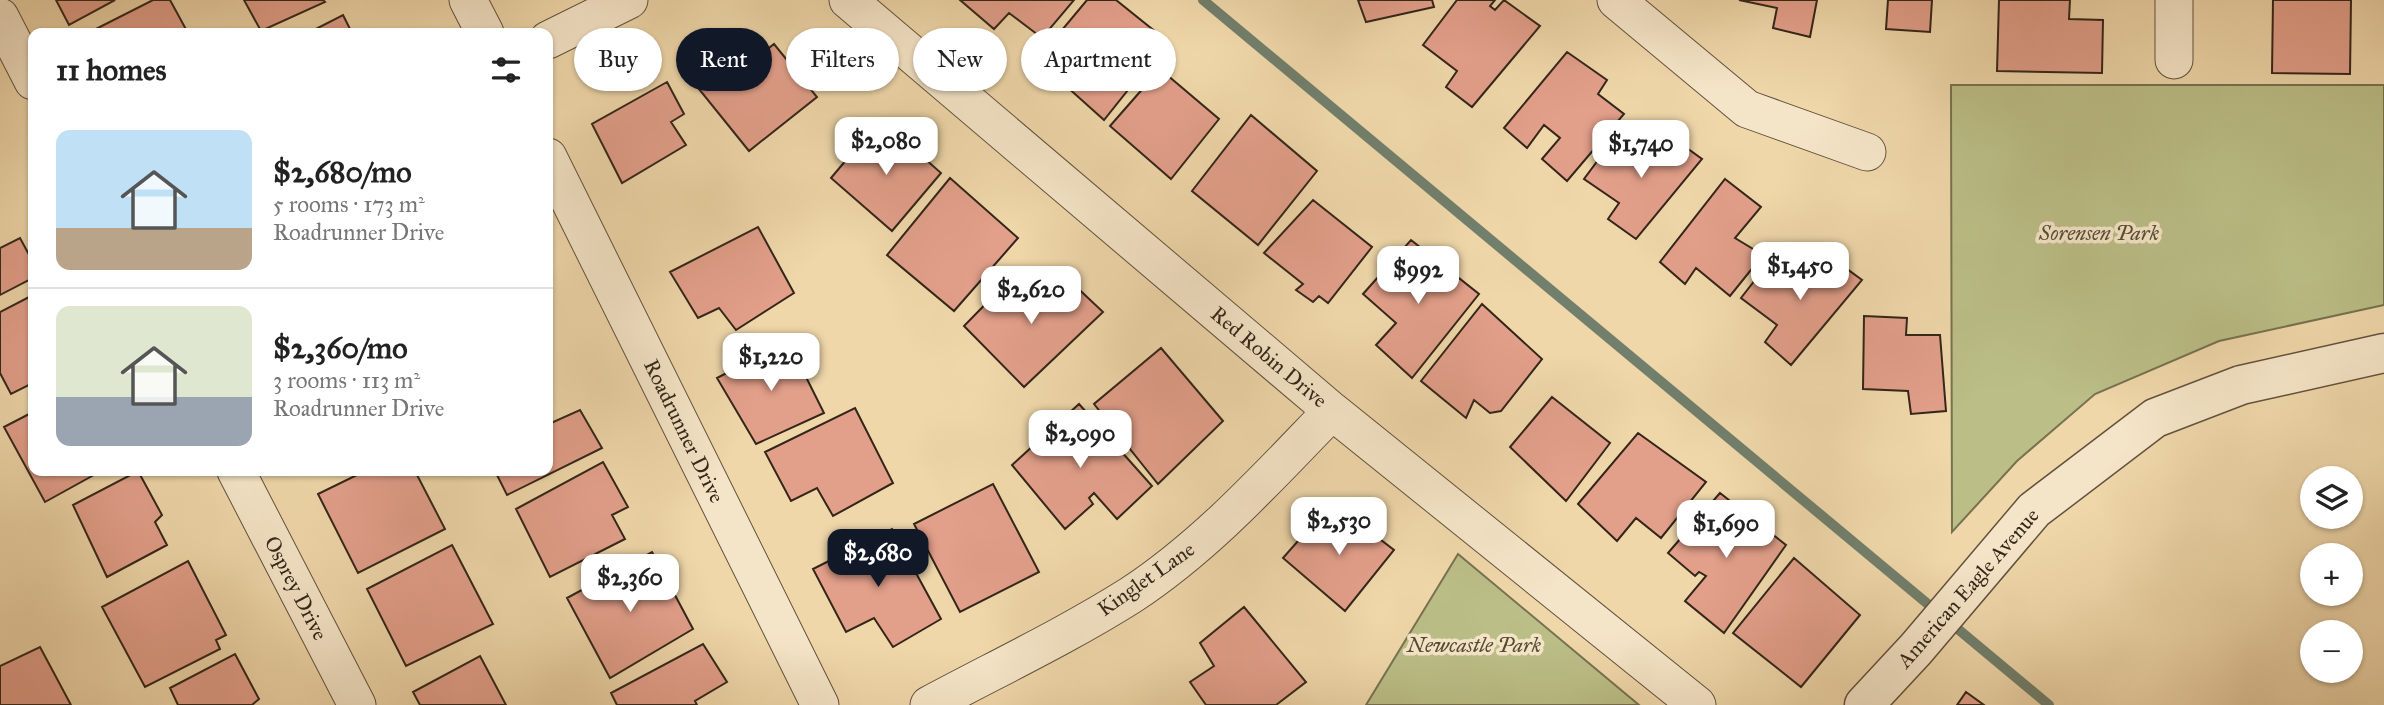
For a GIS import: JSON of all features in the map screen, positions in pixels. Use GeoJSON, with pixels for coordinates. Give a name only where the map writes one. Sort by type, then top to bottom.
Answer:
{"type":"FeatureCollection","features":[{"type":"Feature","properties":{"kind":"street"},"geometry":{"type":"LineString","coordinates":[[468,0],[482,28]]}},
{"type":"Feature","properties":{"kind":"street"},"geometry":{"type":"LineString","coordinates":[[553,38],[629,0]]}},
{"type":"Feature","properties":{"kind":"street","name":"Red Robin Drive"},"geometry":{"type":"LineString","coordinates":[[848,0],[1332,411],[1698,705]]}},
{"type":"Feature","properties":{"kind":"street"},"geometry":{"type":"LineString","coordinates":[[1616,0],[1747,109],[1867,152]]}},
{"type":"Feature","properties":{"kind":"street"},"geometry":{"type":"LineString","coordinates":[[2174,0],[2174,60]]}},
{"type":"Feature","properties":{"kind":"street"},"geometry":{"type":"LineString","coordinates":[[0,17],[28,71]]}},
{"type":"Feature","properties":{"kind":"street","name":"Roadrunner Drive"},"geometry":{"type":"LineString","coordinates":[[553,167],[820,705]]}},
{"type":"Feature","properties":{"kind":"street","name":"American Eagle Avenue"},"geometry":{"type":"LineString","coordinates":[[1864,705],[1916,649],[2034,510],[2155,418],[2242,385],[2384,353]]}},
{"type":"Feature","properties":{"kind":"street","name":"Kinglet Lane"},"geometry":{"type":"LineString","coordinates":[[929,705],[1132,594],[1190,550],[1251,495],[1332,411]]}},
{"type":"Feature","properties":{"kind":"street","name":"Osprey Drive"},"geometry":{"type":"LineString","coordinates":[[239,476],[357,705]]}},
{"type":"Feature","properties":{"kind":"green space","name":"Sorensen Park"},"geometry":{"type":"Polygon","coordinates":[[[1951,85],[2384,85],[2384,305],[2219,341],[2095,394],[2017,461],[1952,532],[1951,85]]]}},
{"type":"Feature","properties":{"kind":"green space","name":"Newcastle Park"},"geometry":{"type":"Polygon","coordinates":[[[1458,554],[1639,705],[1366,705],[1458,554]]]}},
{"type":"Feature","properties":{"kind":"building"},"geometry":{"type":"Polygon","coordinates":[[[56,0],[115,0],[69,25],[56,0]]]}},
{"type":"Feature","properties":{"kind":"building"},"geometry":{"type":"Polygon","coordinates":[[[153,0],[170,0],[185,28],[98,28],[153,0]]]}},
{"type":"Feature","properties":{"kind":"building"},"geometry":{"type":"Polygon","coordinates":[[[244,0],[325,2],[268,28],[259,28],[244,0]]]}},
{"type":"Feature","properties":{"kind":"building"},"geometry":{"type":"Polygon","coordinates":[[[960,0],[1074,0],[1050,28],[1029,28],[1009,13],[993,28],[960,0]]]}},
{"type":"Feature","properties":{"kind":"building"},"geometry":{"type":"Polygon","coordinates":[[[1087,0],[1116,0],[1151,28],[1064,28],[1087,0]]]}},
{"type":"Feature","properties":{"kind":"building"},"geometry":{"type":"Polygon","coordinates":[[[1358,0],[1432,0],[1434,7],[1366,22],[1358,0]]]}},
{"type":"Feature","properties":{"kind":"building"},"geometry":{"type":"Polygon","coordinates":[[[1457,0],[1495,0],[1490,6],[1495,10],[1504,0],[1540,26],[1472,107],[1446,87],[1457,71],[1423,45],[1457,0]]]}},
{"type":"Feature","properties":{"kind":"building"},"geometry":{"type":"Polygon","coordinates":[[[1739,0],[1817,0],[1810,37],[1773,28],[1777,8],[1739,0]]]}},
{"type":"Feature","properties":{"kind":"building"},"geometry":{"type":"Polygon","coordinates":[[[1888,0],[1932,0],[1930,32],[1886,29],[1888,0]]]}},
{"type":"Feature","properties":{"kind":"building"},"geometry":{"type":"Polygon","coordinates":[[[1999,0],[2070,0],[2069,19],[2103,20],[2102,73],[1997,71],[1999,0]]]}},
{"type":"Feature","properties":{"kind":"building"},"geometry":{"type":"Polygon","coordinates":[[[2273,0],[2351,0],[2350,74],[2272,73],[2273,0]]]}},
{"type":"Feature","properties":{"kind":"building"},"geometry":{"type":"Polygon","coordinates":[[[343,15],[350,28],[318,28],[343,15]]]}},
{"type":"Feature","properties":{"kind":"building"},"geometry":{"type":"Polygon","coordinates":[[[774,44],[786,59],[786,91],[812,91],[817,97],[749,151],[701,91],[772,91],[774,44]]]}},
{"type":"Feature","properties":{"kind":"building"},"geometry":{"type":"Polygon","coordinates":[[[1567,52],[1607,80],[1598,94],[1624,114],[1567,181],[1542,159],[1560,138],[1544,125],[1527,148],[1504,128],[1567,52]]]}},
{"type":"Feature","properties":{"kind":"building"},"geometry":{"type":"Polygon","coordinates":[[[667,82],[684,114],[671,122],[686,145],[622,183],[592,124],[651,91],[662,91],[662,85],[667,82]]]}},
{"type":"Feature","properties":{"kind":"building"},"geometry":{"type":"Polygon","coordinates":[[[1176,83],[1219,119],[1171,179],[1110,126],[1141,91],[1176,91],[1176,83]]]}},
{"type":"Feature","properties":{"kind":"building"},"geometry":{"type":"Polygon","coordinates":[[[1072,91],[1127,91],[1104,120],[1072,91]]]}},
{"type":"Feature","properties":{"kind":"building"},"geometry":{"type":"Polygon","coordinates":[[[1251,115],[1317,171],[1258,245],[1192,191],[1251,115]]]}},
{"type":"Feature","properties":{"kind":"building"},"geometry":{"type":"Polygon","coordinates":[[[874,127],[893,142],[898,135],[941,173],[892,231],[831,178],[874,127]]]}},
{"type":"Feature","properties":{"kind":"building"},"geometry":{"type":"Polygon","coordinates":[[[1666,133],[1702,159],[1636,239],[1608,219],[1619,203],[1584,179],[1616,136],[1643,157],[1666,133]]]}},
{"type":"Feature","properties":{"kind":"building"},"geometry":{"type":"Polygon","coordinates":[[[950,178],[1018,238],[954,311],[887,255],[950,178]]]}},
{"type":"Feature","properties":{"kind":"building"},"geometry":{"type":"Polygon","coordinates":[[[1725,179],[1761,207],[1735,238],[1763,255],[1730,296],[1696,268],[1685,284],[1660,262],[1725,179]]]}},
{"type":"Feature","properties":{"kind":"building"},"geometry":{"type":"Polygon","coordinates":[[[1313,200],[1372,247],[1328,303],[1319,296],[1313,302],[1296,290],[1303,284],[1264,253],[1313,200]]]}},
{"type":"Feature","properties":{"kind":"building"},"geometry":{"type":"Polygon","coordinates":[[[758,227],[794,293],[736,330],[719,308],[698,318],[670,272],[758,227]]]}},
{"type":"Feature","properties":{"kind":"building"},"geometry":{"type":"Polygon","coordinates":[[[20,238],[28,253],[28,281],[0,295],[0,248],[20,238]]]}},
{"type":"Feature","properties":{"kind":"building"},"geometry":{"type":"Polygon","coordinates":[[[1411,240],[1479,294],[1412,378],[1376,345],[1396,323],[1363,294],[1411,240]]]}},
{"type":"Feature","properties":{"kind":"building"},"geometry":{"type":"Polygon","coordinates":[[[1824,252],[1862,280],[1791,365],[1765,342],[1777,325],[1741,298],[1773,257],[1799,279],[1824,252]]]}},
{"type":"Feature","properties":{"kind":"building"},"geometry":{"type":"Polygon","coordinates":[[[1013,276],[1023,285],[1030,279],[1045,292],[1041,302],[1045,305],[1070,281],[1103,312],[1024,387],[964,326],[1013,276]]]}},
{"type":"Feature","properties":{"kind":"building"},"geometry":{"type":"Polygon","coordinates":[[[28,298],[28,386],[11,394],[0,373],[0,312],[28,298]]]}},
{"type":"Feature","properties":{"kind":"building"},"geometry":{"type":"Polygon","coordinates":[[[1482,304],[1542,359],[1501,411],[1490,413],[1474,400],[1466,418],[1421,381],[1482,304]]]}},
{"type":"Feature","properties":{"kind":"building"},"geometry":{"type":"Polygon","coordinates":[[[1864,316],[1907,318],[1906,335],[1940,335],[1946,411],[1911,414],[1908,391],[1863,389],[1864,316]]]}},
{"type":"Feature","properties":{"kind":"building"},"geometry":{"type":"Polygon","coordinates":[[[788,341],[824,413],[756,444],[717,378],[788,341]]]}},
{"type":"Feature","properties":{"kind":"building"},"geometry":{"type":"Polygon","coordinates":[[[1161,348],[1223,421],[1158,484],[1094,404],[1161,348]]]}},
{"type":"Feature","properties":{"kind":"building"},"geometry":{"type":"Polygon","coordinates":[[[1552,397],[1610,443],[1566,501],[1510,447],[1552,397]]]}},
{"type":"Feature","properties":{"kind":"building"},"geometry":{"type":"Polygon","coordinates":[[[1079,404],[1152,486],[1117,519],[1094,493],[1089,498],[1093,504],[1065,529],[1012,465],[1079,404]]]}},
{"type":"Feature","properties":{"kind":"building"},"geometry":{"type":"Polygon","coordinates":[[[855,408],[893,483],[833,516],[817,488],[791,501],[765,452],[855,408]]]}},
{"type":"Feature","properties":{"kind":"building"},"geometry":{"type":"Polygon","coordinates":[[[580,410],[602,448],[553,472],[553,422],[580,410]]]}},
{"type":"Feature","properties":{"kind":"building"},"geometry":{"type":"Polygon","coordinates":[[[28,415],[28,471],[4,427],[28,415]]]}},
{"type":"Feature","properties":{"kind":"building"},"geometry":{"type":"Polygon","coordinates":[[[1638,433],[1706,482],[1661,538],[1636,518],[1617,541],[1578,504],[1638,433]]]}},
{"type":"Feature","properties":{"kind":"building"},"geometry":{"type":"Polygon","coordinates":[[[603,462],[628,507],[612,515],[625,539],[550,577],[516,509],[603,462]]]}},
{"type":"Feature","properties":{"kind":"building"},"geometry":{"type":"Polygon","coordinates":[[[31,476],[92,476],[45,502],[31,476]]]}},
{"type":"Feature","properties":{"kind":"building"},"geometry":{"type":"Polygon","coordinates":[[[128,476],[141,476],[162,515],[155,522],[167,545],[107,577],[73,505],[128,476]]]}},
{"type":"Feature","properties":{"kind":"building"},"geometry":{"type":"Polygon","coordinates":[[[355,476],[418,476],[445,529],[358,573],[318,494],[355,476]]]}},
{"type":"Feature","properties":{"kind":"building"},"geometry":{"type":"Polygon","coordinates":[[[498,476],[545,476],[507,495],[498,476]]]}},
{"type":"Feature","properties":{"kind":"building"},"geometry":{"type":"Polygon","coordinates":[[[993,484],[1039,572],[960,612],[914,524],[993,484]]]}},
{"type":"Feature","properties":{"kind":"building"},"geometry":{"type":"Polygon","coordinates":[[[1720,493],[1786,545],[1724,633],[1685,601],[1706,576],[1699,572],[1695,576],[1668,553],[1720,493]]]}},
{"type":"Feature","properties":{"kind":"building"},"geometry":{"type":"Polygon","coordinates":[[[1328,507],[1348,523],[1351,517],[1394,550],[1345,611],[1283,558],[1328,507]]]}},
{"type":"Feature","properties":{"kind":"building"},"geometry":{"type":"Polygon","coordinates":[[[892,529],[941,619],[893,647],[874,618],[846,632],[813,569],[892,529]]]}},
{"type":"Feature","properties":{"kind":"building"},"geometry":{"type":"Polygon","coordinates":[[[452,545],[493,624],[406,666],[367,589],[452,545]]]}},
{"type":"Feature","properties":{"kind":"building"},"geometry":{"type":"Polygon","coordinates":[[[652,552],[693,629],[610,678],[567,598],[652,552]]]}},
{"type":"Feature","properties":{"kind":"building"},"geometry":{"type":"Polygon","coordinates":[[[1794,558],[1860,615],[1801,687],[1733,633],[1794,558]]]}},
{"type":"Feature","properties":{"kind":"building"},"geometry":{"type":"Polygon","coordinates":[[[188,561],[226,635],[216,640],[220,649],[145,687],[102,607],[188,561]]]}},
{"type":"Feature","properties":{"kind":"building"},"geometry":{"type":"Polygon","coordinates":[[[1244,607],[1306,682],[1276,705],[1206,705],[1190,682],[1214,666],[1200,643],[1244,607]]]}},
{"type":"Feature","properties":{"kind":"building"},"geometry":{"type":"Polygon","coordinates":[[[703,644],[727,682],[695,701],[697,705],[617,705],[611,693],[703,644]]]}},
{"type":"Feature","properties":{"kind":"building"},"geometry":{"type":"Polygon","coordinates":[[[40,647],[71,705],[0,705],[0,666],[40,647]]]}},
{"type":"Feature","properties":{"kind":"building"},"geometry":{"type":"Polygon","coordinates":[[[235,654],[259,699],[252,705],[178,705],[170,688],[235,654]]]}},
{"type":"Feature","properties":{"kind":"building"},"geometry":{"type":"Polygon","coordinates":[[[480,656],[506,705],[420,705],[413,692],[480,656]]]}},
{"type":"Feature","properties":{"kind":"building"},"geometry":{"type":"Polygon","coordinates":[[[1966,692],[1984,705],[1957,705],[1966,692]]]}},
{"type":"Feature","properties":{"kind":"waterway"},"geometry":{"type":"LineString","coordinates":[[1203,0],[2049,705]]}}]}
